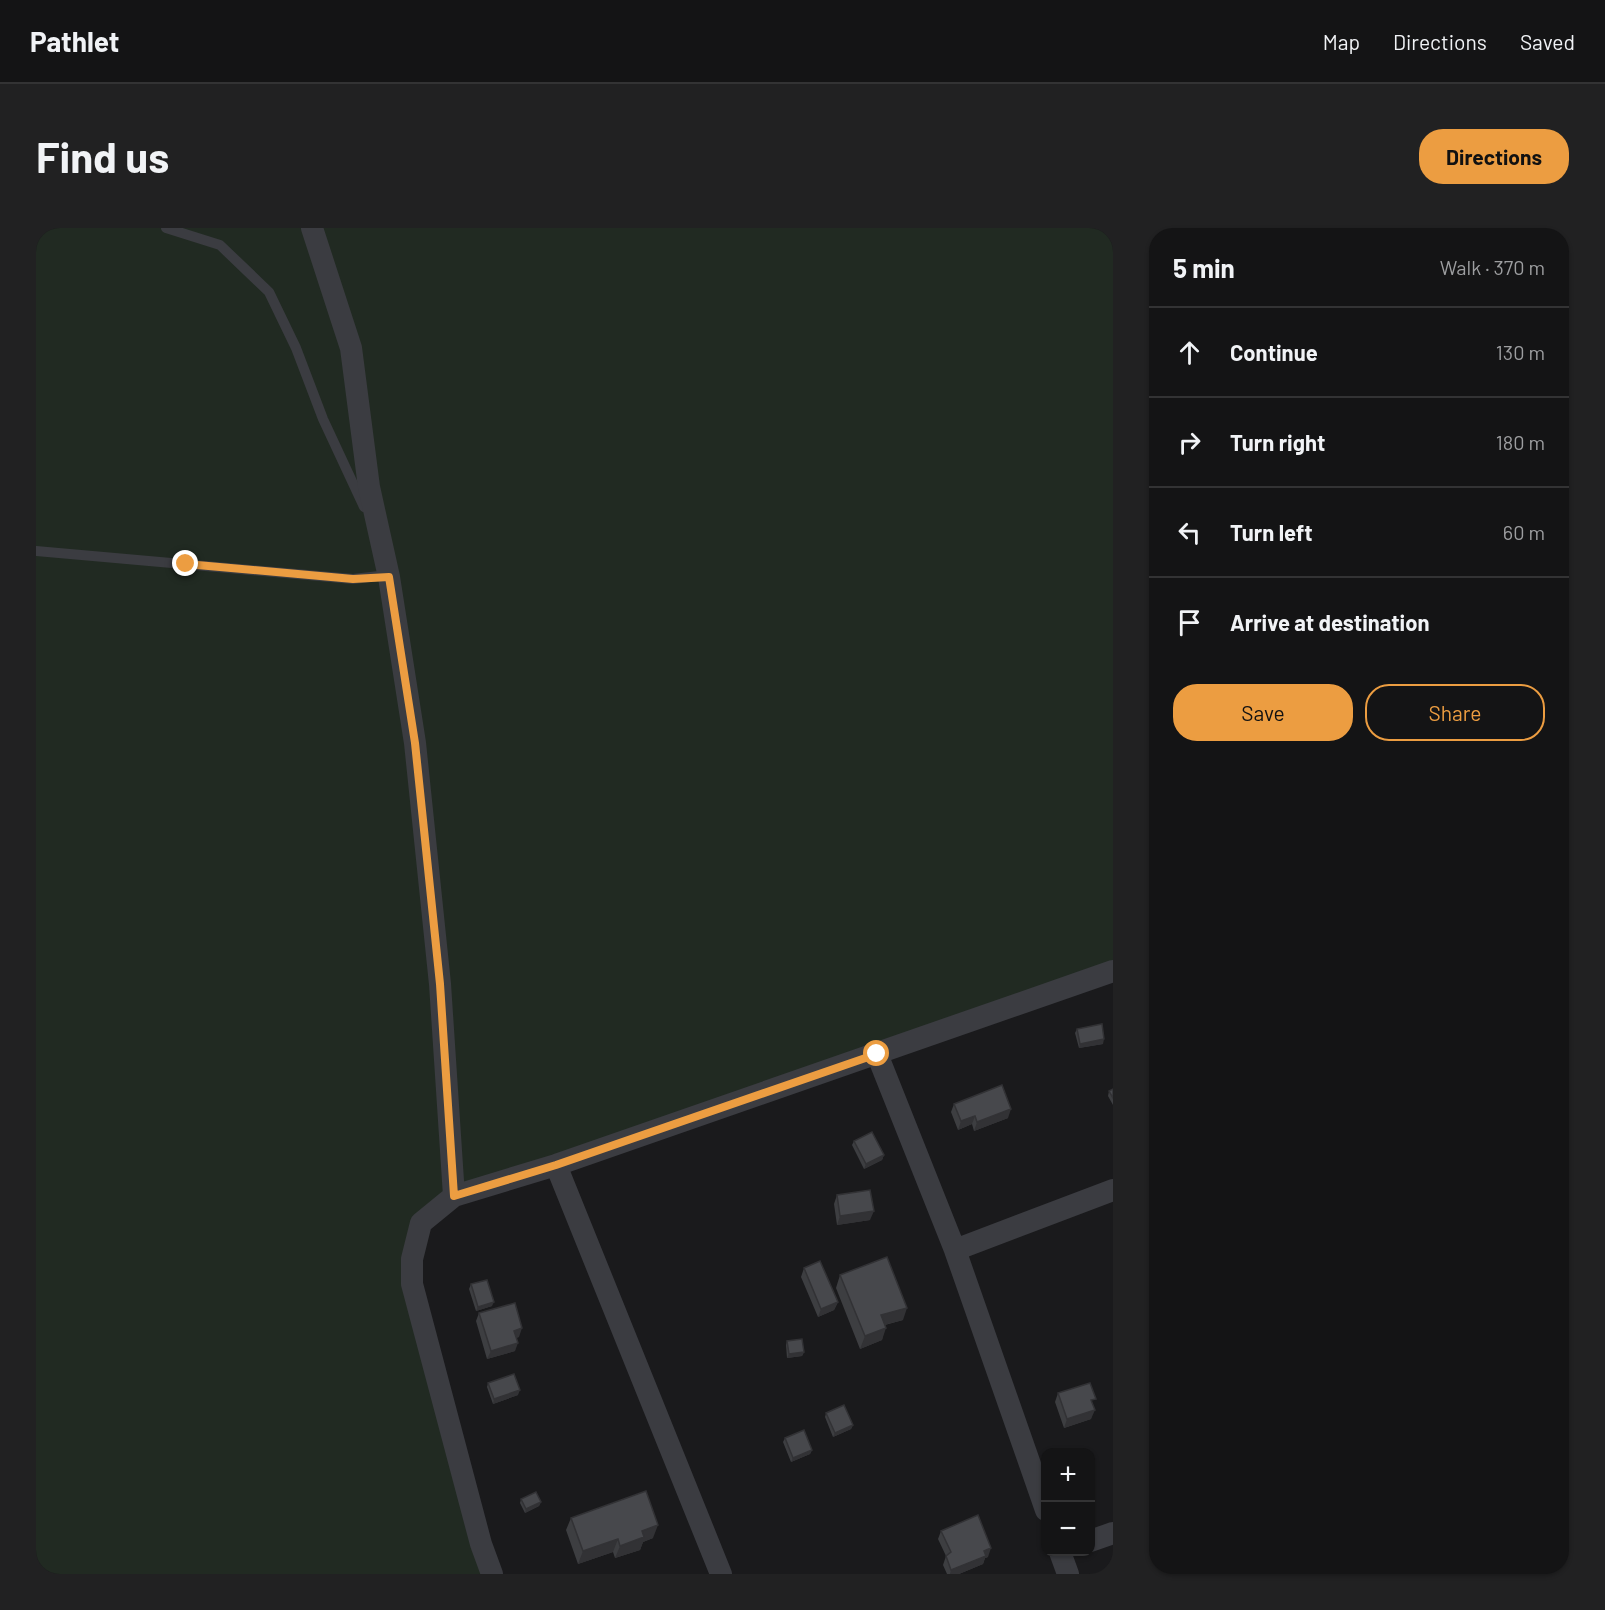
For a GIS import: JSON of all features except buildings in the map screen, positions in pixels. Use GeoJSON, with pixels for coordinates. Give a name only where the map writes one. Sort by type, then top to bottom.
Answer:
{"type":"FeatureCollection","features":[{"type":"Feature","properties":{"kind":"street"},"geometry":{"type":"LineString","coordinates":[[312,228],[351,348],[369,487],[389,577],[415,743],[440,984],[454,1196]]}},
{"type":"Feature","properties":{"kind":"street"},"geometry":{"type":"LineString","coordinates":[[492,1574],[481,1544],[412,1284],[412,1259],[421,1223],[454,1196],[556,1165],[1113,971]]}},
{"type":"Feature","properties":{"kind":"street"},"geometry":{"type":"LineString","coordinates":[[877,1054],[956,1250],[1043,1502]]}},
{"type":"Feature","properties":{"kind":"street"},"geometry":{"type":"LineString","coordinates":[[556,1165],[721,1574]]}},
{"type":"Feature","properties":{"kind":"street"},"geometry":{"type":"LineString","coordinates":[[956,1250],[1113,1190]]}},
{"type":"Feature","properties":{"kind":"street"},"geometry":{"type":"LineString","coordinates":[[1095,1539],[1113,1533]]}},
{"type":"Feature","properties":{"kind":"street"},"geometry":{"type":"LineString","coordinates":[[481,1544],[481,1574]]}},
{"type":"Feature","properties":{"kind":"street"},"geometry":{"type":"LineString","coordinates":[[1061,1556],[1068,1574]]}},
{"type":"Feature","properties":{"kind":"lane"},"geometry":{"type":"LineString","coordinates":[[36,550],[353,579],[389,577],[363,501],[322,418],[296,348],[269,292],[220,245],[166,228]]}},
{"type":"Feature","properties":{"kind":"shaded area"},"geometry":{"type":"Polygon","coordinates":[[[36,228],[1113,228],[1113,971],[454,1196],[421,1223],[412,1259],[492,1574],[36,1574],[36,228]]]}},
{"type":"Feature","properties":{"kind":"route"},"geometry":{"type":"LineString","coordinates":[[186,564],[353,579],[389,577],[415,743],[440,984],[454,1196],[556,1165],[877,1054]]}}]}
